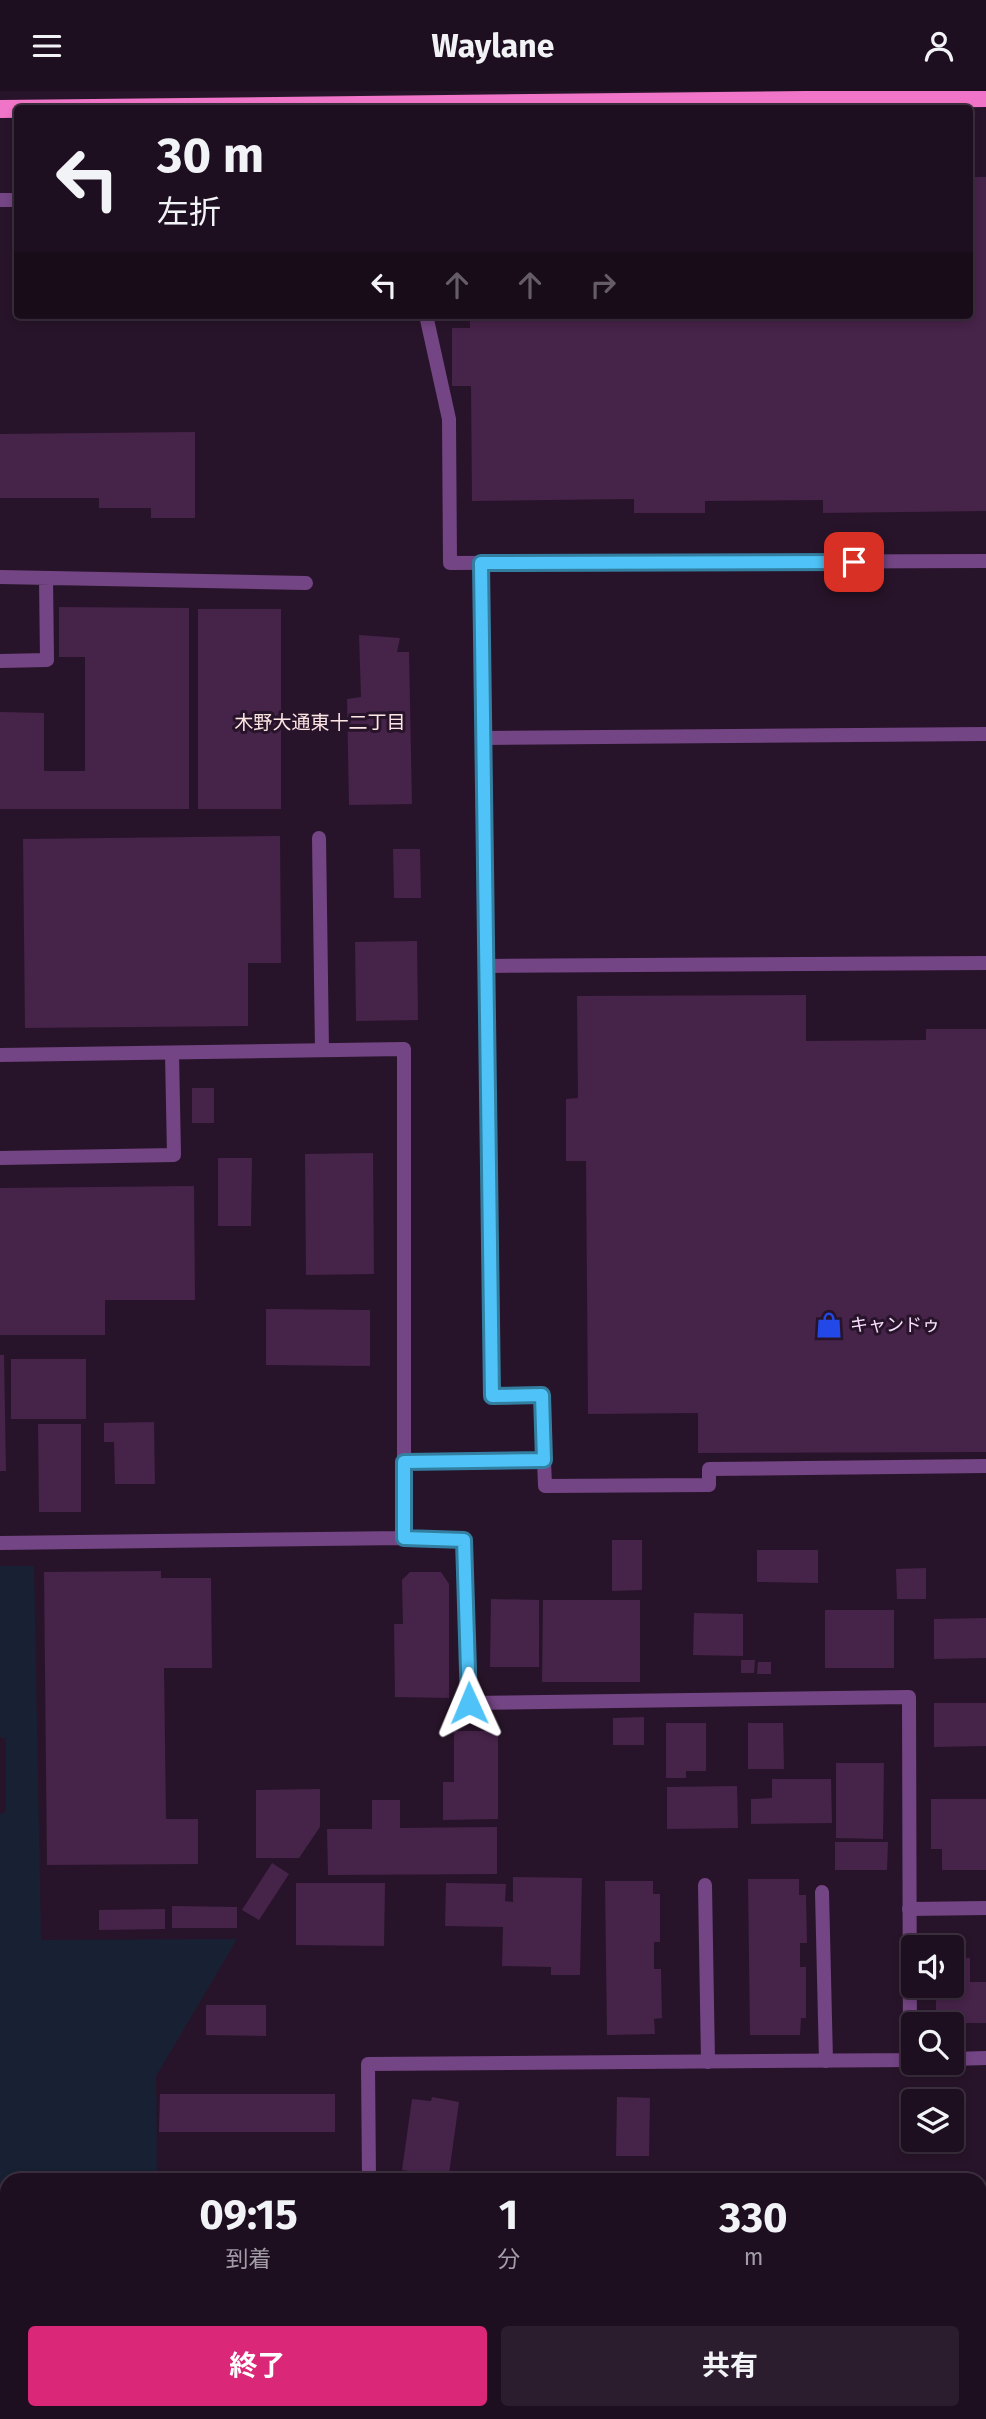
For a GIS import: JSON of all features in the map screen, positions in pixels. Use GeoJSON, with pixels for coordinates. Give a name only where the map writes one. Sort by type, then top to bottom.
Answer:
{"type":"FeatureCollection","features":[{"type":"Feature","properties":{"kind":"main road"},"geometry":{"type":"LineString","coordinates":[[320,105],[986,98]]}},
{"type":"Feature","properties":{"kind":"street"},"geometry":{"type":"LineString","coordinates":[[427,319],[449,419],[450,563],[986,561]]}},
{"type":"Feature","properties":{"kind":"street"},"geometry":{"type":"LineString","coordinates":[[481,563],[492,1396],[542,1395],[545,1486],[709,1485],[709,1469],[986,1466]]}},
{"type":"Feature","properties":{"kind":"street"},"geometry":{"type":"LineString","coordinates":[[0,576],[306,583]]}},
{"type":"Feature","properties":{"kind":"street"},"geometry":{"type":"LineString","coordinates":[[0,661],[47,660],[46,578]]}},
{"type":"Feature","properties":{"kind":"street"},"geometry":{"type":"LineString","coordinates":[[484,738],[986,734]]}},
{"type":"Feature","properties":{"kind":"street"},"geometry":{"type":"LineString","coordinates":[[319,838],[322,1050]]}},
{"type":"Feature","properties":{"kind":"street"},"geometry":{"type":"LineString","coordinates":[[486,966],[986,963]]}},
{"type":"Feature","properties":{"kind":"street"},"geometry":{"type":"LineString","coordinates":[[0,1055],[404,1049],[404,1538]]}},
{"type":"Feature","properties":{"kind":"street"},"geometry":{"type":"LineString","coordinates":[[0,1158],[174,1155],[172,1052]]}},
{"type":"Feature","properties":{"kind":"street"},"geometry":{"type":"LineString","coordinates":[[404,1462],[544,1460]]}},
{"type":"Feature","properties":{"kind":"street"},"geometry":{"type":"LineString","coordinates":[[0,1543],[404,1538],[464,1540],[469,1703],[909,1697],[911,2012]]}},
{"type":"Feature","properties":{"kind":"street"},"geometry":{"type":"LineString","coordinates":[[705,1885],[708,2062]]}},
{"type":"Feature","properties":{"kind":"street"},"geometry":{"type":"LineString","coordinates":[[822,1892],[827,2061]]}},
{"type":"Feature","properties":{"kind":"street"},"geometry":{"type":"LineString","coordinates":[[909,1909],[986,1908]]}},
{"type":"Feature","properties":{"kind":"street"},"geometry":{"type":"LineString","coordinates":[[964,2059],[986,2058]]}},
{"type":"Feature","properties":{"kind":"street"},"geometry":{"type":"LineString","coordinates":[[369,2173],[368,2064],[901,2060]]}},
{"type":"Feature","properties":{"kind":"shaded area"},"geometry":{"type":"Polygon","coordinates":[[[0,1566],[34,1566],[41,1940],[237,1939],[156,2076],[157,2173],[0,2173],[0,1814],[6,1812],[6,1739],[0,1737],[0,1566]]]}},
{"type":"Feature","properties":{"kind":"building"},"geometry":{"type":"Polygon","coordinates":[[[973,177],[986,177],[986,511],[823,513],[823,500],[705,501],[705,513],[634,513],[634,499],[472,501],[471,386],[452,386],[452,328],[470,328],[470,319],[973,319],[973,177]]]}},
{"type":"Feature","properties":{"kind":"building"},"geometry":{"type":"Polygon","coordinates":[[[195,432],[195,518],[151,518],[151,508],[99,508],[99,498],[0,498],[0,434],[195,432]]]}},
{"type":"Feature","properties":{"kind":"building"},"geometry":{"type":"Polygon","coordinates":[[[59,607],[189,608],[189,809],[0,809],[0,712],[44,713],[44,771],[85,771],[85,657],[59,657],[59,607]]]}},
{"type":"Feature","properties":{"kind":"building"},"geometry":{"type":"Polygon","coordinates":[[[198,609],[281,609],[281,809],[198,809],[198,609]]]}},
{"type":"Feature","properties":{"kind":"building"},"geometry":{"type":"Polygon","coordinates":[[[359,635],[400,638],[397,652],[409,652],[412,804],[349,805],[347,699],[361,697],[359,635]]]}},
{"type":"Feature","properties":{"kind":"building"},"geometry":{"type":"Polygon","coordinates":[[[280,836],[281,963],[248,963],[248,1026],[25,1028],[23,839],[280,836]]]}},
{"type":"Feature","properties":{"kind":"building"},"geometry":{"type":"Polygon","coordinates":[[[393,849],[420,849],[421,898],[394,898],[393,849]]]}},
{"type":"Feature","properties":{"kind":"building"},"geometry":{"type":"Polygon","coordinates":[[[417,941],[418,1020],[356,1021],[355,942],[417,941]]]}},
{"type":"Feature","properties":{"kind":"building"},"geometry":{"type":"Polygon","coordinates":[[[806,995],[806,1041],[926,1040],[926,1029],[986,1029],[986,1452],[698,1453],[698,1413],[588,1414],[586,1161],[566,1161],[566,1099],[578,1098],[577,996],[806,995]]]}},
{"type":"Feature","properties":{"kind":"building"},"geometry":{"type":"Polygon","coordinates":[[[192,1088],[214,1088],[214,1123],[192,1123],[192,1088]]]}},
{"type":"Feature","properties":{"kind":"building"},"geometry":{"type":"Polygon","coordinates":[[[373,1153],[374,1274],[306,1275],[305,1154],[373,1153]]]}},
{"type":"Feature","properties":{"kind":"building"},"geometry":{"type":"Polygon","coordinates":[[[218,1158],[252,1158],[251,1226],[218,1226],[218,1158]]]}},
{"type":"Feature","properties":{"kind":"building"},"geometry":{"type":"Polygon","coordinates":[[[194,1186],[195,1300],[105,1300],[105,1335],[0,1335],[0,1188],[194,1186]]]}},
{"type":"Feature","properties":{"kind":"building"},"geometry":{"type":"Polygon","coordinates":[[[266,1309],[370,1310],[370,1366],[266,1365],[266,1309]]]}},
{"type":"Feature","properties":{"kind":"building"},"geometry":{"type":"Polygon","coordinates":[[[0,1355],[4,1355],[6,1471],[0,1471],[0,1355]]]}},
{"type":"Feature","properties":{"kind":"building"},"geometry":{"type":"Polygon","coordinates":[[[11,1359],[86,1359],[86,1419],[11,1419],[11,1359]]]}},
{"type":"Feature","properties":{"kind":"building"},"geometry":{"type":"Polygon","coordinates":[[[154,1422],[155,1484],[115,1484],[114,1442],[104,1442],[104,1423],[154,1422]]]}},
{"type":"Feature","properties":{"kind":"building"},"geometry":{"type":"Polygon","coordinates":[[[38,1424],[81,1424],[81,1512],[39,1512],[38,1424]]]}},
{"type":"Feature","properties":{"kind":"building"},"geometry":{"type":"Polygon","coordinates":[[[612,1540],[642,1540],[642,1590],[612,1591],[612,1540]]]}},
{"type":"Feature","properties":{"kind":"building"},"geometry":{"type":"Polygon","coordinates":[[[757,1550],[818,1550],[818,1583],[757,1582],[757,1550]]]}},
{"type":"Feature","properties":{"kind":"building"},"geometry":{"type":"Polygon","coordinates":[[[926,1568],[926,1599],[897,1599],[896,1569],[926,1568]]]}},
{"type":"Feature","properties":{"kind":"building"},"geometry":{"type":"Polygon","coordinates":[[[161,1571],[161,1578],[211,1578],[212,1668],[164,1668],[166,1819],[198,1819],[198,1864],[47,1865],[44,1572],[161,1571]]]}},
{"type":"Feature","properties":{"kind":"building"},"geometry":{"type":"Polygon","coordinates":[[[410,1572],[441,1572],[449,1584],[449,1698],[395,1697],[394,1624],[403,1624],[402,1580],[410,1572]]]}},
{"type":"Feature","properties":{"kind":"building"},"geometry":{"type":"Polygon","coordinates":[[[491,1599],[539,1600],[539,1667],[490,1667],[491,1599]]]}},
{"type":"Feature","properties":{"kind":"building"},"geometry":{"type":"Polygon","coordinates":[[[543,1600],[640,1600],[640,1682],[542,1682],[543,1600]]]}},
{"type":"Feature","properties":{"kind":"building"},"geometry":{"type":"Polygon","coordinates":[[[825,1610],[894,1610],[894,1668],[825,1668],[825,1610]]]}},
{"type":"Feature","properties":{"kind":"building"},"geometry":{"type":"Polygon","coordinates":[[[694,1613],[743,1614],[743,1656],[693,1655],[694,1613]]]}},
{"type":"Feature","properties":{"kind":"building"},"geometry":{"type":"Polygon","coordinates":[[[986,1618],[986,1658],[934,1659],[934,1619],[986,1618]]]}},
{"type":"Feature","properties":{"kind":"building"},"geometry":{"type":"Polygon","coordinates":[[[741,1660],[755,1660],[754,1673],[741,1673],[741,1660]]]}},
{"type":"Feature","properties":{"kind":"building"},"geometry":{"type":"Polygon","coordinates":[[[758,1662],[771,1662],[771,1674],[757,1674],[758,1662]]]}},
{"type":"Feature","properties":{"kind":"building"},"geometry":{"type":"Polygon","coordinates":[[[934,1703],[986,1703],[986,1746],[934,1747],[934,1703]]]}},
{"type":"Feature","properties":{"kind":"building"},"geometry":{"type":"Polygon","coordinates":[[[644,1717],[644,1745],[613,1745],[613,1718],[644,1717]]]}},
{"type":"Feature","properties":{"kind":"building"},"geometry":{"type":"Polygon","coordinates":[[[666,1723],[706,1723],[706,1771],[686,1771],[686,1778],[666,1778],[666,1723]]]}},
{"type":"Feature","properties":{"kind":"building"},"geometry":{"type":"Polygon","coordinates":[[[748,1723],[783,1723],[784,1769],[748,1769],[748,1723]]]}},
{"type":"Feature","properties":{"kind":"building"},"geometry":{"type":"Polygon","coordinates":[[[454,1731],[498,1731],[498,1819],[443,1820],[443,1782],[454,1782],[454,1731]]]}},
{"type":"Feature","properties":{"kind":"building"},"geometry":{"type":"Polygon","coordinates":[[[836,1763],[884,1763],[883,1839],[836,1838],[836,1763]]]}},
{"type":"Feature","properties":{"kind":"building"},"geometry":{"type":"Polygon","coordinates":[[[772,1779],[831,1779],[832,1823],[751,1824],[751,1799],[772,1798],[772,1779]]]}},
{"type":"Feature","properties":{"kind":"building"},"geometry":{"type":"Polygon","coordinates":[[[737,1786],[738,1828],[667,1829],[667,1787],[737,1786]]]}},
{"type":"Feature","properties":{"kind":"building"},"geometry":{"type":"Polygon","coordinates":[[[320,1789],[320,1827],[299,1858],[256,1858],[256,1790],[320,1789]]]}},
{"type":"Feature","properties":{"kind":"building"},"geometry":{"type":"Polygon","coordinates":[[[931,1799],[986,1799],[986,1870],[942,1870],[942,1849],[931,1849],[931,1799]]]}},
{"type":"Feature","properties":{"kind":"building"},"geometry":{"type":"Polygon","coordinates":[[[372,1800],[400,1800],[400,1828],[497,1827],[497,1874],[328,1875],[327,1829],[372,1829],[372,1800]]]}},
{"type":"Feature","properties":{"kind":"building"},"geometry":{"type":"Polygon","coordinates":[[[835,1842],[888,1842],[887,1870],[835,1870],[835,1842]]]}},
{"type":"Feature","properties":{"kind":"building"},"geometry":{"type":"Polygon","coordinates":[[[272,1863],[289,1874],[259,1920],[242,1910],[272,1863]]]}},
{"type":"Feature","properties":{"kind":"building"},"geometry":{"type":"Polygon","coordinates":[[[513,1877],[582,1878],[580,1975],[551,1975],[551,1967],[502,1966],[503,1927],[445,1926],[446,1883],[506,1884],[505,1901],[513,1902],[513,1877]]]}},
{"type":"Feature","properties":{"kind":"building"},"geometry":{"type":"Polygon","coordinates":[[[748,1879],[799,1879],[799,1895],[806,1895],[807,1943],[800,1943],[800,1967],[806,1967],[806,2018],[801,2018],[800,2035],[750,2035],[748,1879]]]}},
{"type":"Feature","properties":{"kind":"building"},"geometry":{"type":"Polygon","coordinates":[[[605,1881],[653,1881],[653,1894],[660,1894],[660,1942],[654,1942],[654,1969],[661,1969],[662,2018],[654,2019],[655,2034],[607,2035],[605,1881]]]}},
{"type":"Feature","properties":{"kind":"building"},"geometry":{"type":"Polygon","coordinates":[[[296,1883],[385,1883],[384,1946],[296,1945],[296,1883]]]}},
{"type":"Feature","properties":{"kind":"building"},"geometry":{"type":"Polygon","coordinates":[[[172,1906],[237,1907],[237,1928],[172,1928],[172,1906]]]}},
{"type":"Feature","properties":{"kind":"building"},"geometry":{"type":"Polygon","coordinates":[[[165,1909],[165,1929],[99,1930],[99,1910],[165,1909]]]}},
{"type":"Feature","properties":{"kind":"building"},"geometry":{"type":"Polygon","coordinates":[[[964,1958],[970,1958],[970,1982],[986,1982],[986,2023],[964,2023],[964,2012],[936,2012],[936,1998],[964,1998],[964,1958]]]}},
{"type":"Feature","properties":{"kind":"building"},"geometry":{"type":"Polygon","coordinates":[[[206,2005],[266,2005],[266,2036],[206,2035],[206,2005]]]}},
{"type":"Feature","properties":{"kind":"building"},"geometry":{"type":"Polygon","coordinates":[[[160,2094],[335,2094],[335,2132],[159,2132],[160,2094]]]}},
{"type":"Feature","properties":{"kind":"building"},"geometry":{"type":"Polygon","coordinates":[[[432,2097],[459,2102],[449,2173],[402,2170],[412,2099],[431,2101],[432,2097]]]}},
{"type":"Feature","properties":{"kind":"building"},"geometry":{"type":"Polygon","coordinates":[[[617,2097],[650,2098],[649,2156],[616,2156],[617,2097]]]}},
{"type":"Feature","properties":{"kind":"place","name":"キャンドゥ"},"geometry":{"type":"Point","coordinates":[829,1325]}},
{"type":"Feature","properties":{"kind":"district","name":"木野大通東十二丁目"},"geometry":{"type":"Point","coordinates":[320,722]}},
{"type":"Feature","properties":{"kind":"route"},"geometry":{"type":"LineString","coordinates":[[469,1703],[464,1540],[404,1538],[404,1462],[544,1460],[542,1395],[492,1396],[481,563],[854,562]]}}]}
